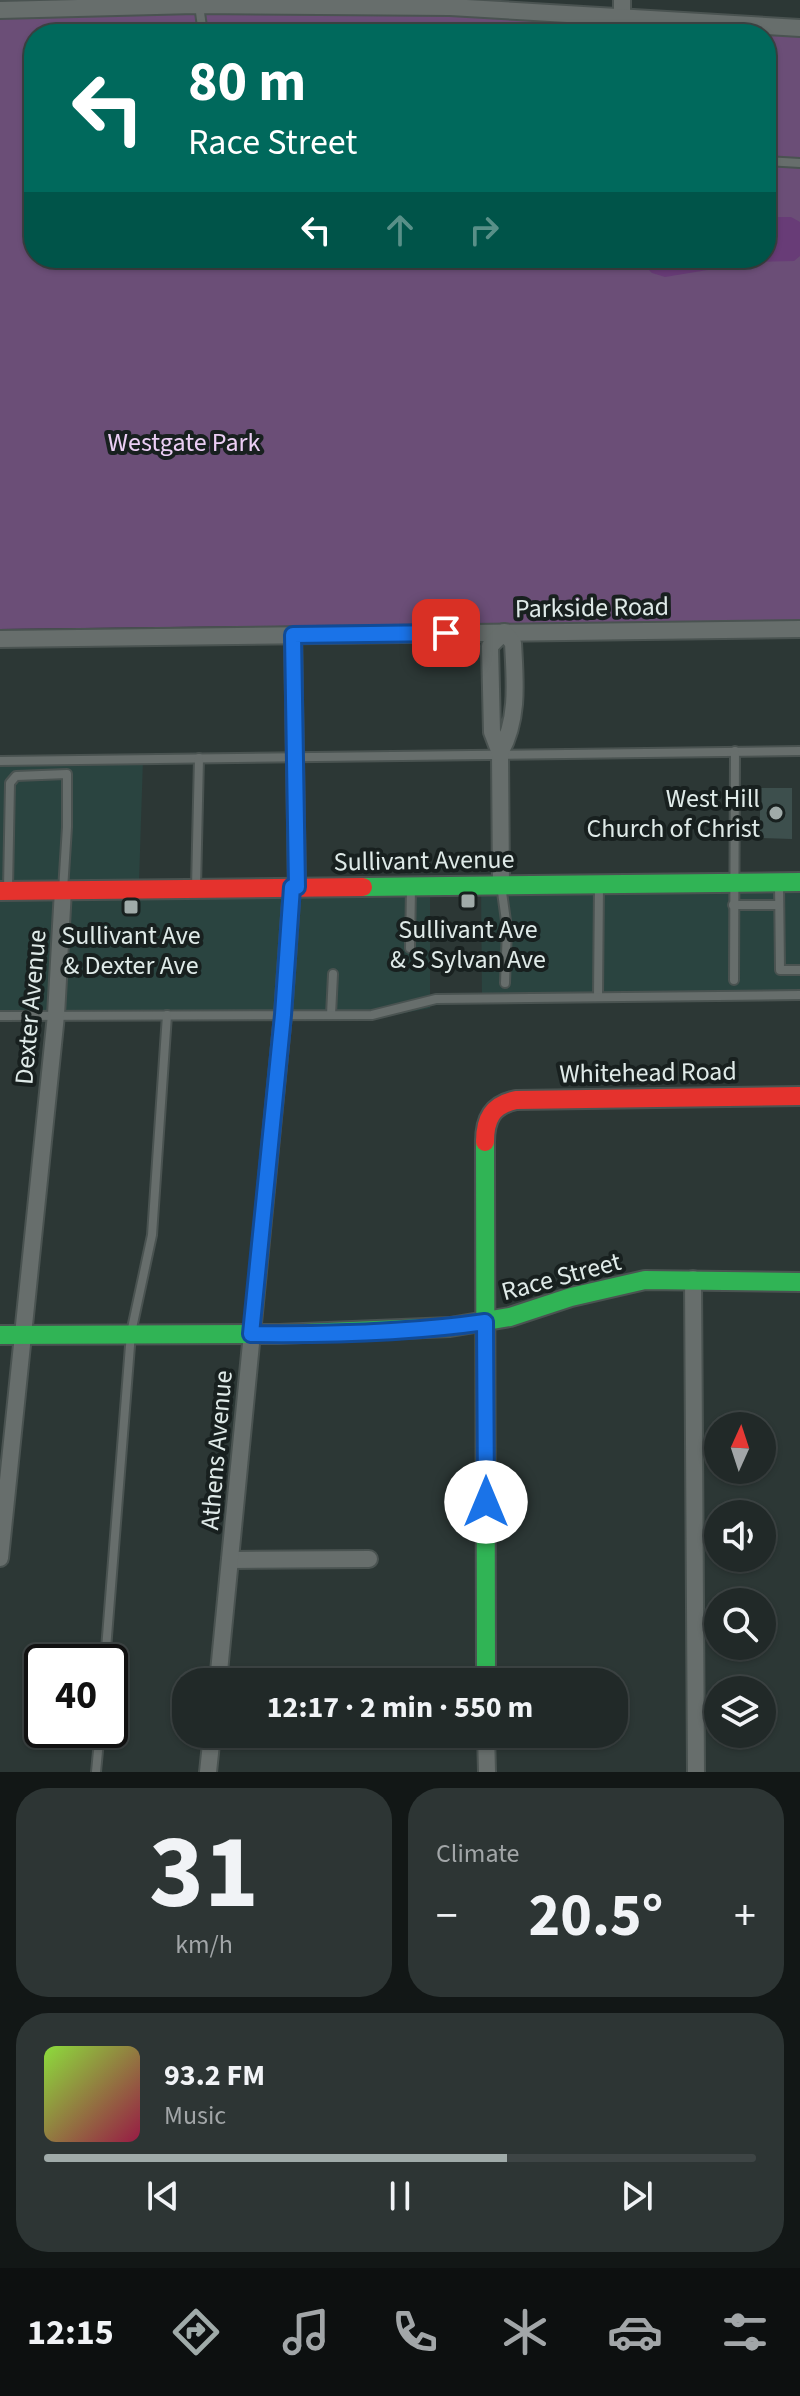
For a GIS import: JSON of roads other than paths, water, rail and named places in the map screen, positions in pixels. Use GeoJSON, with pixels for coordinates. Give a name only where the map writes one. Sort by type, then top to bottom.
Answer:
{"type":"FeatureCollection","features":[{"type":"Feature","properties":{"kind":"street"},"geometry":{"type":"LineString","coordinates":[[622,0],[622,19]]}},
{"type":"Feature","properties":{"kind":"street"},"geometry":{"type":"LineString","coordinates":[[2,7],[416,3],[721,24]]}},
{"type":"Feature","properties":{"kind":"street"},"geometry":{"type":"LineString","coordinates":[[776,27],[800,28]]}},
{"type":"Feature","properties":{"kind":"street","name":"Parkside Road"},"geometry":{"type":"LineString","coordinates":[[0,639],[800,629]]}},
{"type":"Feature","properties":{"kind":"street"},"geometry":{"type":"LineString","coordinates":[[500,753],[511,732],[515,688],[513,643],[504,632],[490,646],[492,732],[500,753],[501,885]]}},
{"type":"Feature","properties":{"kind":"street","name":"Athens Avenue"},"geometry":{"type":"LineString","coordinates":[[219,1668],[295,887],[293,635]]}},
{"type":"Feature","properties":{"kind":"street","name":"Sullivant Avenue"},"geometry":{"type":"LineString","coordinates":[[4,891],[800,882]]}},
{"type":"Feature","properties":{"kind":"street","name":"Dexter Avenue"},"geometry":{"type":"LineString","coordinates":[[0,1558],[56,1015],[63,890]]}},
{"type":"Feature","properties":{"kind":"street","name":"Whitehead Road"},"geometry":{"type":"LineString","coordinates":[[485,1322],[485,1127],[491,1111],[498,1105],[516,1100],[800,1096]]}},
{"type":"Feature","properties":{"kind":"street"},"geometry":{"type":"LineString","coordinates":[[693,1279],[696,1772]]}},
{"type":"Feature","properties":{"kind":"street","name":"Race Street"},"geometry":{"type":"LineString","coordinates":[[0,1335],[356,1333],[450,1327],[485,1322],[645,1280],[800,1282]]}},
{"type":"Feature","properties":{"kind":"street"},"geometry":{"type":"LineString","coordinates":[[485,1322],[486,1668]]}},
{"type":"Feature","properties":{"kind":"street"},"geometry":{"type":"LineString","coordinates":[[230,1560],[369,1559]]}},
{"type":"Feature","properties":{"kind":"street"},"geometry":{"type":"LineString","coordinates":[[208,1772],[211,1748]]}},
{"type":"Feature","properties":{"kind":"street"},"geometry":{"type":"LineString","coordinates":[[486,1748],[487,1772]]}},
{"type":"Feature","properties":{"kind":"lane"},"geometry":{"type":"LineString","coordinates":[[204,24],[206,4]]}},
{"type":"Feature","properties":{"kind":"lane"},"geometry":{"type":"LineString","coordinates":[[776,162],[800,163]]}},
{"type":"Feature","properties":{"kind":"lane"},"geometry":{"type":"LineString","coordinates":[[734,980],[735,751]]}},
{"type":"Feature","properties":{"kind":"lane"},"geometry":{"type":"LineString","coordinates":[[0,761],[800,751]]}},
{"type":"Feature","properties":{"kind":"lane"},"geometry":{"type":"LineString","coordinates":[[196,889],[199,758]]}},
{"type":"Feature","properties":{"kind":"lane"},"geometry":{"type":"LineString","coordinates":[[4,891],[10,783],[16,776],[56,773],[67,774],[63,890]]}},
{"type":"Feature","properties":{"kind":"lane"},"geometry":{"type":"LineString","coordinates":[[779,882],[780,970],[800,970]]}},
{"type":"Feature","properties":{"kind":"lane"},"geometry":{"type":"LineString","coordinates":[[598,997],[599,884]]}},
{"type":"Feature","properties":{"kind":"lane"},"geometry":{"type":"LineString","coordinates":[[501,885],[507,928],[505,983]]}},
{"type":"Feature","properties":{"kind":"lane"},"geometry":{"type":"LineString","coordinates":[[410,948],[411,886]]}},
{"type":"Feature","properties":{"kind":"lane"},"geometry":{"type":"LineString","coordinates":[[733,905],[779,905]]}},
{"type":"Feature","properties":{"kind":"lane"},"geometry":{"type":"LineString","coordinates":[[331,1015],[333,974]]}},
{"type":"Feature","properties":{"kind":"lane"},"geometry":{"type":"LineString","coordinates":[[0,1016],[372,1015],[436,999],[800,995]]}},
{"type":"Feature","properties":{"kind":"lane"},"geometry":{"type":"LineString","coordinates":[[106,1644],[131,1333],[152,1235],[167,1015]]}},
{"type":"Feature","properties":{"kind":"lane"},"geometry":{"type":"LineString","coordinates":[[96,1772],[98,1748]]}},
{"type":"Feature","properties":{"kind":"place","name":"West Hill Church of Christ"},"geometry":{"type":"Point","coordinates":[776,813]}},
{"type":"Feature","properties":{"kind":"place","name":"Sullivant Ave & S Sylvan Ave"},"geometry":{"type":"Point","coordinates":[468,901]}},
{"type":"Feature","properties":{"kind":"place","name":"Sullivant Ave & Dexter Ave"},"geometry":{"type":"Point","coordinates":[131,907]}},
{"type":"Feature","properties":{"kind":"park label","name":"Westgate Park"},"geometry":{"type":"Point","coordinates":[184,442]}}]}
